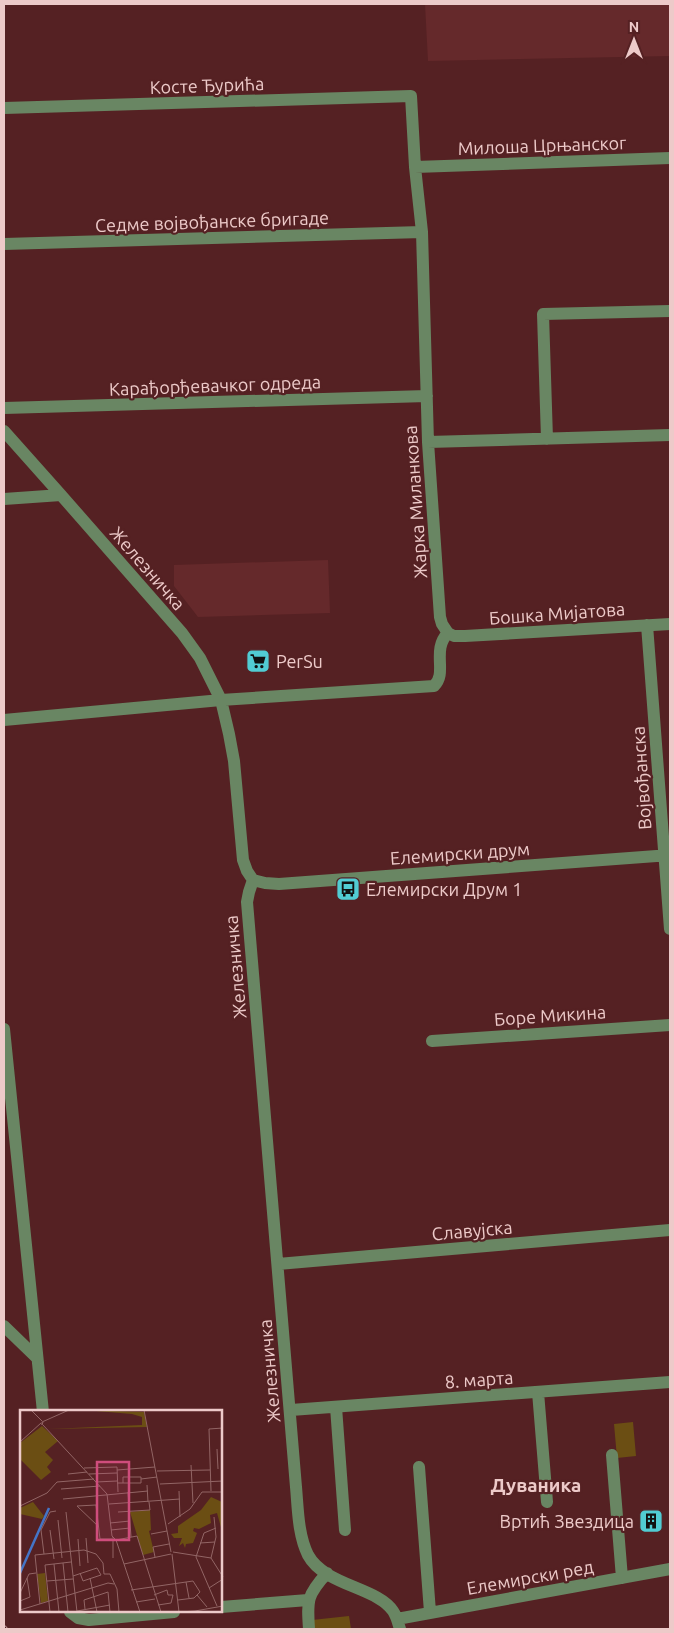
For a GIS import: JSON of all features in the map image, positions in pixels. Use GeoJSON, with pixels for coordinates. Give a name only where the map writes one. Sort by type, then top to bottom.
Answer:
{"type":"FeatureCollection","features":[{"type":"Feature","properties":{"kind":"street","name":"Косте Ђурића"},"geometry":{"type":"LineString","coordinates":[[4,108],[410,96]]}},
{"type":"Feature","properties":{"kind":"street","name":"Жарка Миланкова"},"geometry":{"type":"LineString","coordinates":[[410,96],[422,232],[428,442],[440,618],[448,632]]}},
{"type":"Feature","properties":{"kind":"street","name":"Милоша Црњанског"},"geometry":{"type":"LineString","coordinates":[[415,167],[670,158]]}},
{"type":"Feature","properties":{"kind":"street","name":"Седме војвођанске бригаде"},"geometry":{"type":"LineString","coordinates":[[4,244],[422,232]]}},
{"type":"Feature","properties":{"kind":"street"},"geometry":{"type":"LineString","coordinates":[[547,439],[543,314],[670,311]]}},
{"type":"Feature","properties":{"kind":"street","name":"Карађорђевачког одреда"},"geometry":{"type":"LineString","coordinates":[[4,408],[427,396]]}},
{"type":"Feature","properties":{"kind":"street","name":"Железничка"},"geometry":{"type":"LineString","coordinates":[[4,431],[182,633],[200,658],[221,700],[234,762],[243,860],[253,880],[247,902],[296,1487],[302,1535],[309,1556],[315,1566],[340,1581],[380,1600],[393,1610],[398,1624]]}},
{"type":"Feature","properties":{"kind":"street"},"geometry":{"type":"LineString","coordinates":[[428,442],[670,435]]}},
{"type":"Feature","properties":{"kind":"street"},"geometry":{"type":"LineString","coordinates":[[4,499],[61,495]]}},
{"type":"Feature","properties":{"kind":"street","name":"Бошка Мијатова"},"geometry":{"type":"LineString","coordinates":[[448,632],[454,636],[466,636],[670,624]]}},
{"type":"Feature","properties":{"kind":"street","name":"Војвођанска"},"geometry":{"type":"LineString","coordinates":[[647,625],[667,855],[670,929]]}},
{"type":"Feature","properties":{"kind":"street"},"geometry":{"type":"LineString","coordinates":[[4,720],[221,700],[434,686],[439,678],[441,642],[448,632]]}},
{"type":"Feature","properties":{"kind":"street","name":"Елемирски друм"},"geometry":{"type":"LineString","coordinates":[[253,880],[279,884],[667,855]]}},
{"type":"Feature","properties":{"kind":"street","name":"Боре Микина"},"geometry":{"type":"LineString","coordinates":[[432,1040],[670,1025]]}},
{"type":"Feature","properties":{"kind":"street"},"geometry":{"type":"LineString","coordinates":[[4,1029],[8,1106],[43,1410]]}},
{"type":"Feature","properties":{"kind":"street","name":"Славујска"},"geometry":{"type":"LineString","coordinates":[[278,1264],[670,1230]]}},
{"type":"Feature","properties":{"kind":"street"},"geometry":{"type":"LineString","coordinates":[[4,1326],[37,1358]]}},
{"type":"Feature","properties":{"kind":"street","name":"8. марта"},"geometry":{"type":"LineString","coordinates":[[291,1410],[670,1382]]}},
{"type":"Feature","properties":{"kind":"street"},"geometry":{"type":"LineString","coordinates":[[538,1392],[547,1502]]}},
{"type":"Feature","properties":{"kind":"street"},"geometry":{"type":"LineString","coordinates":[[336,1407],[345,1530]]}},
{"type":"Feature","properties":{"kind":"street"},"geometry":{"type":"LineString","coordinates":[[612,1455],[622,1578]]}},
{"type":"Feature","properties":{"kind":"street"},"geometry":{"type":"LineString","coordinates":[[419,1467],[430,1612]]}},
{"type":"Feature","properties":{"kind":"street","name":"Елемирски ред"},"geometry":{"type":"LineString","coordinates":[[398,1624],[430,1612],[670,1569]]}},
{"type":"Feature","properties":{"kind":"street"},"geometry":{"type":"LineString","coordinates":[[309,1629],[308,1600],[314,1588],[327,1572]]}},
{"type":"Feature","properties":{"kind":"street"},"geometry":{"type":"LineString","coordinates":[[222,1608],[308,1600]]}},
{"type":"Feature","properties":{"kind":"street"},"geometry":{"type":"LineString","coordinates":[[71,1613],[78,1618],[89,1620],[163,1613]]}},
{"type":"Feature","properties":{"kind":"shaded area"},"geometry":{"type":"Polygon","coordinates":[[[425,4],[670,4],[670,56],[428,61],[425,4]]]}},
{"type":"Feature","properties":{"kind":"shaded area"},"geometry":{"type":"Polygon","coordinates":[[[328,560],[330,613],[198,617],[174,586],[174,565],[328,560]]]}},
{"type":"Feature","properties":{"kind":"shaded area"},"geometry":{"type":"Polygon","coordinates":[[[633,1422],[636,1456],[617,1458],[614,1424],[633,1422]]]}},
{"type":"Feature","properties":{"kind":"shaded area"},"geometry":{"type":"Polygon","coordinates":[[[349,1616],[351,1629],[313,1629],[312,1620],[349,1616]]]}},
{"type":"Feature","properties":{"kind":"place","name":"PerSu"},"geometry":{"type":"Point","coordinates":[258,661]}},
{"type":"Feature","properties":{"kind":"place","name":"Елемирски Друм 1"},"geometry":{"type":"Point","coordinates":[348,889]}},
{"type":"Feature","properties":{"kind":"place","name":"Вртић Звездица"},"geometry":{"type":"Point","coordinates":[651,1521]}},
{"type":"Feature","properties":{"kind":"district","name":"Дуваника"},"geometry":{"type":"Point","coordinates":[536,1485]}}]}
